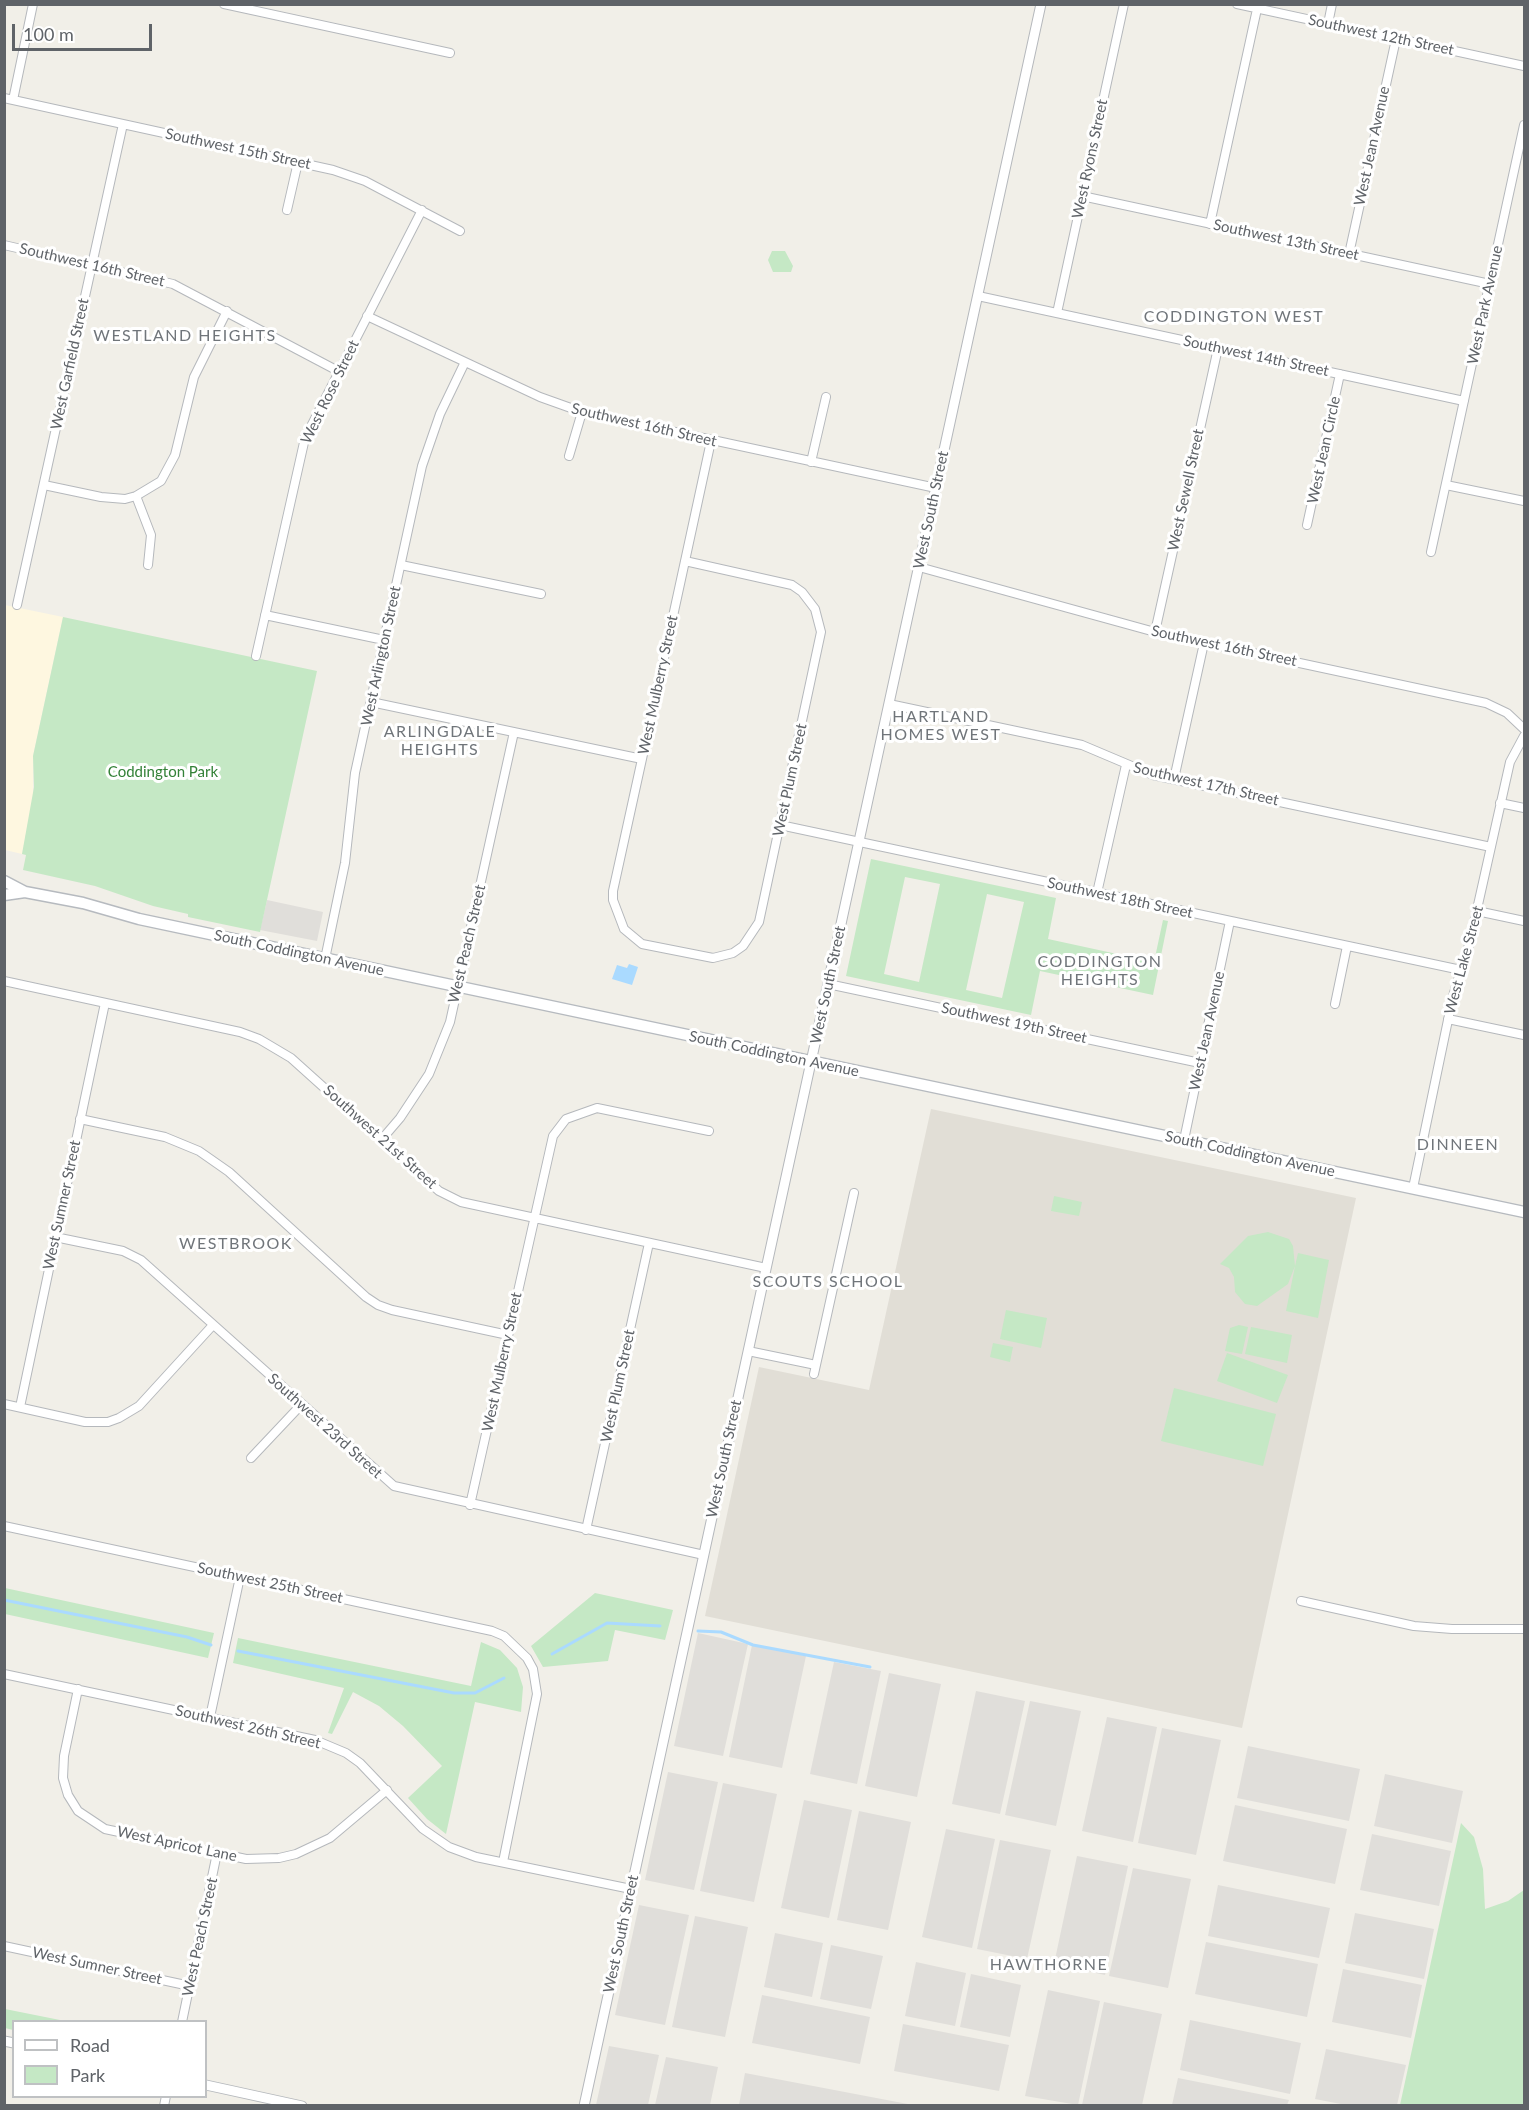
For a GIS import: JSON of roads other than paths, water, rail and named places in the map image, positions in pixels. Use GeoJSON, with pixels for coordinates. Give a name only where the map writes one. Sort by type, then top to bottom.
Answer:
{"type":"FeatureCollection","features":[{"type":"Feature","properties":{"kind":"main road","name":"South Coddington Avenue"},"geometry":{"type":"LineString","coordinates":[[6,882],[25,892],[325,959],[1524,1212]]}},
{"type":"Feature","properties":{"kind":"main road","name":"South Coddington Avenue"},"geometry":{"type":"LineString","coordinates":[[5,898],[25,892]]}},
{"type":"Feature","properties":{"kind":"street"},"geometry":{"type":"LineString","coordinates":[[9,99],[33,4]]}},
{"type":"Feature","properties":{"kind":"street"},"geometry":{"type":"LineString","coordinates":[[224,4],[450,53]]}},
{"type":"Feature","properties":{"kind":"street","name":"West South Street"},"geometry":{"type":"LineString","coordinates":[[584,2106],[1041,4]]}},
{"type":"Feature","properties":{"kind":"street","name":"West Ryons Street"},"geometry":{"type":"LineString","coordinates":[[1056,313],[1124,4]]}},
{"type":"Feature","properties":{"kind":"street","name":"Southwest 12th Street"},"geometry":{"type":"LineString","coordinates":[[1237,4],[1524,66]]}},
{"type":"Feature","properties":{"kind":"street"},"geometry":{"type":"LineString","coordinates":[[1328,24],[1332,4]]}},
{"type":"Feature","properties":{"kind":"street"},"geometry":{"type":"LineString","coordinates":[[1210,224],[1257,9]]}},
{"type":"Feature","properties":{"kind":"street","name":"West Jean Avenue"},"geometry":{"type":"LineString","coordinates":[[1349,254],[1396,39]]}},
{"type":"Feature","properties":{"kind":"street","name":"Southwest 15th Street"},"geometry":{"type":"LineString","coordinates":[[9,99],[298,162],[355,177],[460,231]]}},
{"type":"Feature","properties":{"kind":"street","name":"West Garfield Street"},"geometry":{"type":"LineString","coordinates":[[17,605],[123,124]]}},
{"type":"Feature","properties":{"kind":"street","name":"West Park Avenue"},"geometry":{"type":"LineString","coordinates":[[1431,552],[1524,125]]}},
{"type":"Feature","properties":{"kind":"street"},"geometry":{"type":"LineString","coordinates":[[287,210],[298,162]]}},
{"type":"Feature","properties":{"kind":"street","name":"Southwest 13th Street"},"geometry":{"type":"LineString","coordinates":[[1082,196],[1490,284]]}},
{"type":"Feature","properties":{"kind":"street","name":"West Rose Street"},"geometry":{"type":"LineString","coordinates":[[256,656],[305,438],[422,210]]}},
{"type":"Feature","properties":{"kind":"street","name":"Southwest 16th Street"},"geometry":{"type":"LineString","coordinates":[[4,245],[92,263],[173,284],[338,370]]}},
{"type":"Feature","properties":{"kind":"street","name":"Southwest 14th Street"},"geometry":{"type":"LineString","coordinates":[[978,296],[1464,401]]}},
{"type":"Feature","properties":{"kind":"street"},"geometry":{"type":"LineString","coordinates":[[44,485],[113,499],[136,496],[161,481],[169,470],[194,377],[227,311]]}},
{"type":"Feature","properties":{"kind":"street","name":"Southwest 16th Street"},"geometry":{"type":"LineString","coordinates":[[367,316],[540,397],[582,412],[936,488]]}},
{"type":"Feature","properties":{"kind":"street","name":"West Sewell Street"},"geometry":{"type":"LineString","coordinates":[[1155,632],[1218,348]]}},
{"type":"Feature","properties":{"kind":"street","name":"West Arlington Street"},"geometry":{"type":"LineString","coordinates":[[325,959],[342,883],[355,773],[430,438],[465,362]]}},
{"type":"Feature","properties":{"kind":"street","name":"West Jean Circle"},"geometry":{"type":"LineString","coordinates":[[1307,525],[1340,374]]}},
{"type":"Feature","properties":{"kind":"street"},"geometry":{"type":"LineString","coordinates":[[811,462],[826,397]]}},
{"type":"Feature","properties":{"kind":"street"},"geometry":{"type":"LineString","coordinates":[[569,456],[582,412]]}},
{"type":"Feature","properties":{"kind":"street","name":"West Mulberry Street"},"geometry":{"type":"LineString","coordinates":[[711,441],[614,891],[615,912],[624,929],[633,938],[650,948],[702,958],[722,957],[742,946]]}},
{"type":"Feature","properties":{"kind":"street"},"geometry":{"type":"LineString","coordinates":[[1446,484],[1524,501]]}},
{"type":"Feature","properties":{"kind":"street"},"geometry":{"type":"LineString","coordinates":[[136,496],[151,535],[147,565]]}},
{"type":"Feature","properties":{"kind":"street","name":"West Plum Street"},"geometry":{"type":"LineString","coordinates":[[685,561],[784,582],[802,592],[815,609],[820,621],[820,644],[759,922],[742,946]]}},
{"type":"Feature","properties":{"kind":"street"},"geometry":{"type":"LineString","coordinates":[[401,564],[541,594]]}},
{"type":"Feature","properties":{"kind":"street","name":"Southwest 16th Street"},"geometry":{"type":"LineString","coordinates":[[919,567],[1155,632],[1486,703],[1507,713],[1524,729]]}},
{"type":"Feature","properties":{"kind":"street"},"geometry":{"type":"LineString","coordinates":[[265,615],[384,640]]}},
{"type":"Feature","properties":{"kind":"street"},"geometry":{"type":"LineString","coordinates":[[1174,779],[1204,643]]}},
{"type":"Feature","properties":{"kind":"street"},"geometry":{"type":"LineString","coordinates":[[370,702],[642,759]]}},
{"type":"Feature","properties":{"kind":"street","name":"Southwest 17th Street"},"geometry":{"type":"LineString","coordinates":[[889,704],[1082,745],[1126,765],[1174,779],[1491,847]]}},
{"type":"Feature","properties":{"kind":"street","name":"West Peach Street"},"geometry":{"type":"LineString","coordinates":[[382,1139],[411,1104],[429,1074],[441,1047],[458,987],[514,732]]}},
{"type":"Feature","properties":{"kind":"street","name":"West Lake Street"},"geometry":{"type":"LineString","coordinates":[[1413,1188],[1448,1018],[1477,911],[1509,762],[1524,736]]}},
{"type":"Feature","properties":{"kind":"street"},"geometry":{"type":"LineString","coordinates":[[1096,893],[1126,765]]}},
{"type":"Feature","properties":{"kind":"street"},"geometry":{"type":"LineString","coordinates":[[1500,803],[1524,808]]}},
{"type":"Feature","properties":{"kind":"street","name":"Southwest 18th Street"},"geometry":{"type":"LineString","coordinates":[[780,825],[1461,970]]}},
{"type":"Feature","properties":{"kind":"street"},"geometry":{"type":"LineString","coordinates":[[5,898],[6,882]]}},
{"type":"Feature","properties":{"kind":"street"},"geometry":{"type":"LineString","coordinates":[[1477,911],[1524,921]]}},
{"type":"Feature","properties":{"kind":"street","name":"West Jean Avenue"},"geometry":{"type":"LineString","coordinates":[[1184,1140],[1230,921]]}},
{"type":"Feature","properties":{"kind":"street"},"geometry":{"type":"LineString","coordinates":[[1335,1004],[1347,946]]}},
{"type":"Feature","properties":{"kind":"street","name":"Southwest 21st Street"},"geometry":{"type":"LineString","coordinates":[[4,981],[240,1032],[267,1042],[291,1058],[448,1197],[461,1202],[766,1268]]}},
{"type":"Feature","properties":{"kind":"street","name":"Southwest 19th Street"},"geometry":{"type":"LineString","coordinates":[[828,984],[1200,1062]]}},
{"type":"Feature","properties":{"kind":"street","name":"West Sumner Street"},"geometry":{"type":"LineString","coordinates":[[20,1407],[105,1003]]}},
{"type":"Feature","properties":{"kind":"street"},"geometry":{"type":"LineString","coordinates":[[1448,1018],[1524,1035]]}},
{"type":"Feature","properties":{"kind":"street","name":"West Mulberry Street"},"geometry":{"type":"LineString","coordinates":[[470,1505],[549,1144],[565,1117],[586,1110],[604,1108],[709,1131]]}},
{"type":"Feature","properties":{"kind":"street"},"geometry":{"type":"LineString","coordinates":[[80,1119],[165,1137],[200,1151],[229,1172],[366,1297],[378,1305],[507,1335]]}},
{"type":"Feature","properties":{"kind":"street"},"geometry":{"type":"LineString","coordinates":[[814,1374],[854,1193]]}},
{"type":"Feature","properties":{"kind":"street","name":"Southwest 23rd Street"},"geometry":{"type":"LineString","coordinates":[[55,1237],[131,1254],[150,1268],[394,1486],[470,1505],[704,1555]]}},
{"type":"Feature","properties":{"kind":"street","name":"West Plum Street"},"geometry":{"type":"LineString","coordinates":[[586,1530],[649,1243]]}},
{"type":"Feature","properties":{"kind":"street"},"geometry":{"type":"LineString","coordinates":[[4,1404],[85,1422],[97,1423],[119,1418],[139,1406],[213,1325]]}},
{"type":"Feature","properties":{"kind":"street"},"geometry":{"type":"LineString","coordinates":[[748,1351],[816,1365]]}},
{"type":"Feature","properties":{"kind":"street"},"geometry":{"type":"LineString","coordinates":[[251,1458],[301,1405]]}},
{"type":"Feature","properties":{"kind":"street","name":"Southwest 25th Street"},"geometry":{"type":"LineString","coordinates":[[4,1526],[492,1631],[514,1643],[527,1658],[536,1681],[535,1704],[502,1862]]}},
{"type":"Feature","properties":{"kind":"street"},"geometry":{"type":"LineString","coordinates":[[210,1717],[240,1577]]}},
{"type":"Feature","properties":{"kind":"street"},"geometry":{"type":"LineString","coordinates":[[1301,1601],[1433,1628],[1524,1629]]}},
{"type":"Feature","properties":{"kind":"street","name":"Southwest 26th Street"},"geometry":{"type":"LineString","coordinates":[[4,1674],[210,1717],[331,1746],[360,1763],[435,1838],[465,1853],[631,1889]]}},
{"type":"Feature","properties":{"kind":"street","name":"West Apricot Lane"},"geometry":{"type":"LineString","coordinates":[[78,1689],[63,1770],[66,1788],[78,1811],[105,1829],[218,1853],[263,1859],[296,1854],[330,1838],[387,1790]]}},
{"type":"Feature","properties":{"kind":"street","name":"West Peach Street"},"geometry":{"type":"LineString","coordinates":[[182,2020],[218,1853]]}},
{"type":"Feature","properties":{"kind":"street","name":"West Sumner Street"},"geometry":{"type":"LineString","coordinates":[[4,1946],[190,1986]]}},
{"type":"Feature","properties":{"kind":"street"},"geometry":{"type":"LineString","coordinates":[[207,2085],[302,2106]]}},
{"type":"Feature","properties":{"kind":"water"},"geometry":{"type":"Polygon","coordinates":[[[629,964],[638,967],[632,985],[612,979],[617,965],[627,968],[629,964]]]}},
{"type":"Feature","properties":{"kind":"waterway"},"geometry":{"type":"LineString","coordinates":[[4,1600],[187,1637],[211,1645]]}},
{"type":"Feature","properties":{"kind":"waterway"},"geometry":{"type":"LineString","coordinates":[[552,1654],[607,1623],[660,1626]]}},
{"type":"Feature","properties":{"kind":"waterway"},"geometry":{"type":"LineString","coordinates":[[698,1631],[721,1632],[753,1645],[870,1667]]}},
{"type":"Feature","properties":{"kind":"waterway"},"geometry":{"type":"LineString","coordinates":[[238,1651],[454,1693],[475,1693],[504,1678]]}},
{"type":"Feature","properties":{"kind":"district","name":"CODDINGTON WEST"},"geometry":{"type":"Point","coordinates":[1234,317]}},
{"type":"Feature","properties":{"kind":"district","name":"WESTLAND HEIGHTS"},"geometry":{"type":"Point","coordinates":[185,336]}},
{"type":"Feature","properties":{"kind":"district","name":"HARTLAND HOMES WEST"},"geometry":{"type":"Point","coordinates":[941,726]}},
{"type":"Feature","properties":{"kind":"district","name":"ARLINGDALE HEIGHTS"},"geometry":{"type":"Point","coordinates":[440,741]}},
{"type":"Feature","properties":{"kind":"district","name":"CODDINGTON HEIGHTS"},"geometry":{"type":"Point","coordinates":[1100,971]}},
{"type":"Feature","properties":{"kind":"district","name":"DINNEEN"},"geometry":{"type":"Point","coordinates":[1458,1145]}},
{"type":"Feature","properties":{"kind":"district","name":"WESTBROOK"},"geometry":{"type":"Point","coordinates":[236,1244]}},
{"type":"Feature","properties":{"kind":"district","name":"SCOUTS SCHOOL"},"geometry":{"type":"Point","coordinates":[828,1282]}},
{"type":"Feature","properties":{"kind":"district","name":"HAWTHORNE"},"geometry":{"type":"Point","coordinates":[1049,1965]}},
{"type":"Feature","properties":{"kind":"park label","name":"Coddington Park"},"geometry":{"type":"Point","coordinates":[163,772]}}]}
